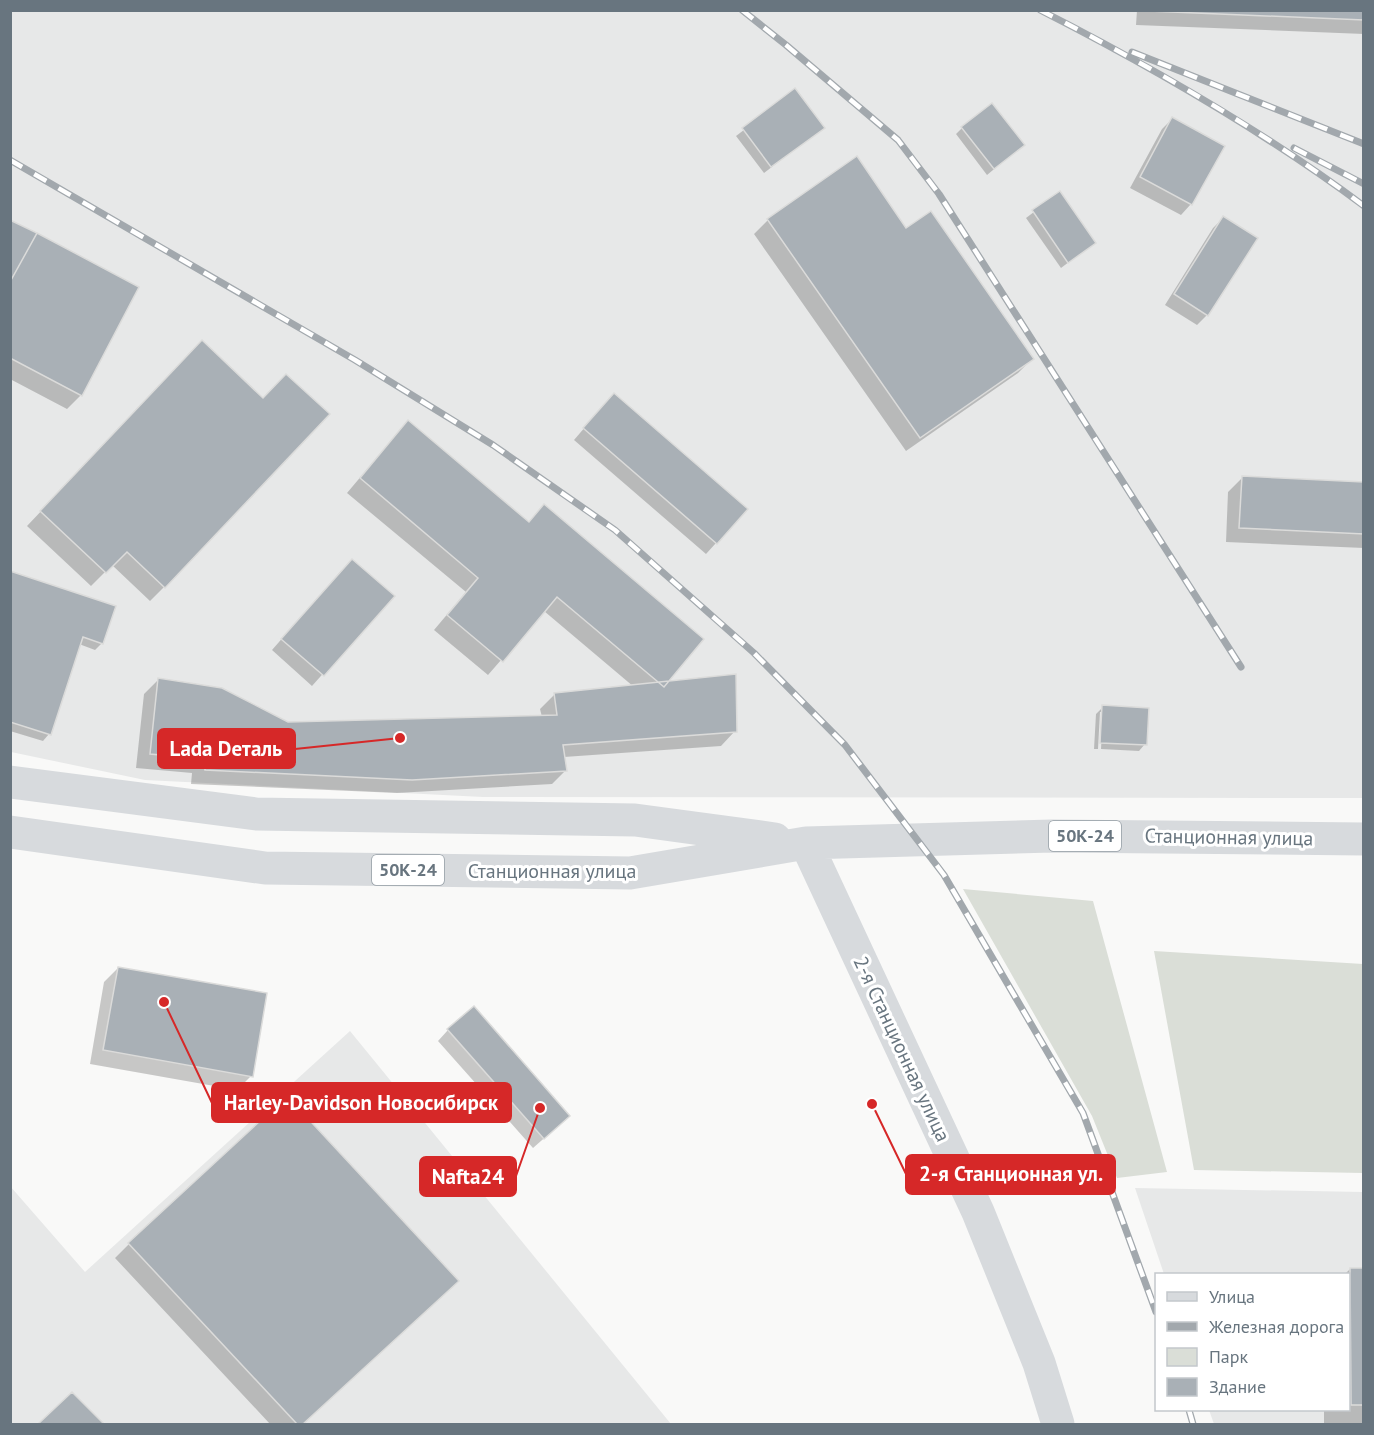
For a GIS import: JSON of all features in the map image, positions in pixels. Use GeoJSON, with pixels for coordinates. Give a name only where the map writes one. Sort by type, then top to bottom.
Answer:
{"type":"FeatureCollection","features":[{"type":"Feature","properties":{"kind":"main road","name":"Станционная улица"},"geometry":{"type":"LineString","coordinates":[[10,782],[256,814],[635,820],[806,843]]}},
{"type":"Feature","properties":{"kind":"main road","name":"Станционная улица"},"geometry":{"type":"LineString","coordinates":[[10,832],[265,868],[571,873],[630,873],[806,843],[1052,836],[1364,839]]}},
{"type":"Feature","properties":{"kind":"main road","name":"2-я Станционная улица"},"geometry":{"type":"LineString","coordinates":[[806,843],[978,1212],[1039,1363],[1058,1425]]}},
{"type":"Feature","properties":{"kind":"shaded area"},"geometry":{"type":"Polygon","coordinates":[[[10,11],[1363,11],[1363,798],[483,797],[145,780],[11,752],[10,11]]]}},
{"type":"Feature","properties":{"kind":"shaded area"},"geometry":{"type":"Polygon","coordinates":[[[350,1031],[671,1424],[11,1424],[10,1186],[85,1272],[350,1031]]]}},
{"type":"Feature","properties":{"kind":"shaded area"},"geometry":{"type":"Polygon","coordinates":[[[1135,1188],[1363,1192],[1363,1424],[1214,1424],[1209,1411],[1350,1411],[1350,1273],[1164,1273],[1135,1188]]]}},
{"type":"Feature","properties":{"kind":"green space"},"geometry":{"type":"Polygon","coordinates":[[[963,889],[1093,901],[1167,1172],[1117,1178],[1092,1116],[963,889]]]}},
{"type":"Feature","properties":{"kind":"green space"},"geometry":{"type":"Polygon","coordinates":[[[1154,951],[1363,964],[1363,1173],[1194,1170],[1154,951]]]}},
{"type":"Feature","properties":{"kind":"building"},"geometry":{"type":"Polygon","coordinates":[[[1149,10],[1364,10],[1364,20],[1149,11],[1149,10]]]}},
{"type":"Feature","properties":{"kind":"building"},"geometry":{"type":"Polygon","coordinates":[[[795,88],[825,128],[771,167],[742,128],[795,88]]]}},
{"type":"Feature","properties":{"kind":"building"},"geometry":{"type":"Polygon","coordinates":[[[992,103],[1025,145],[994,169],[961,127],[992,103]]]}},
{"type":"Feature","properties":{"kind":"building"},"geometry":{"type":"Polygon","coordinates":[[[1172,117],[1225,146],[1192,205],[1140,177],[1172,117]]]}},
{"type":"Feature","properties":{"kind":"building"},"geometry":{"type":"Polygon","coordinates":[[[857,156],[906,228],[931,211],[1034,359],[920,438],[767,219],[857,156]]]}},
{"type":"Feature","properties":{"kind":"building"},"geometry":{"type":"Polygon","coordinates":[[[1060,191],[1096,243],[1068,263],[1032,210],[1060,191]]]}},
{"type":"Feature","properties":{"kind":"building"},"geometry":{"type":"Polygon","coordinates":[[[1223,216],[1258,238],[1208,316],[1174,294],[1223,216]]]}},
{"type":"Feature","properties":{"kind":"building"},"geometry":{"type":"Polygon","coordinates":[[[10,220],[37,233],[10,282],[10,220]]]}},
{"type":"Feature","properties":{"kind":"building"},"geometry":{"type":"Polygon","coordinates":[[[37,233],[139,287],[82,396],[10,358],[10,282],[37,233]]]}},
{"type":"Feature","properties":{"kind":"building"},"geometry":{"type":"Polygon","coordinates":[[[202,340],[263,398],[286,374],[330,414],[165,588],[127,552],[106,573],[40,511],[202,340]]]}},
{"type":"Feature","properties":{"kind":"building"},"geometry":{"type":"Polygon","coordinates":[[[614,393],[748,509],[717,544],[583,428],[614,393]]]}},
{"type":"Feature","properties":{"kind":"building"},"geometry":{"type":"Polygon","coordinates":[[[408,420],[529,522],[544,504],[704,639],[664,687],[557,597],[503,662],[447,615],[478,578],[360,478],[408,420]]]}},
{"type":"Feature","properties":{"kind":"building"},"geometry":{"type":"Polygon","coordinates":[[[1242,476],[1364,482],[1364,534],[1239,528],[1242,476]]]}},
{"type":"Feature","properties":{"kind":"building"},"geometry":{"type":"Polygon","coordinates":[[[352,559],[395,596],[324,676],[281,639],[352,559]]]}},
{"type":"Feature","properties":{"kind":"building"},"geometry":{"type":"Polygon","coordinates":[[[10,571],[116,606],[103,644],[83,637],[51,735],[10,722],[10,571]]]}},
{"type":"Feature","properties":{"kind":"building"},"geometry":{"type":"Polygon","coordinates":[[[736,674],[737,732],[563,745],[567,771],[412,780],[205,770],[205,759],[150,754],[158,678],[222,688],[288,722],[557,715],[554,693],[736,674]]]}},
{"type":"Feature","properties":{"kind":"building"},"geometry":{"type":"Polygon","coordinates":[[[1102,705],[1149,708],[1147,745],[1100,743],[1102,705]]]}},
{"type":"Feature","properties":{"kind":"building"},"geometry":{"type":"Polygon","coordinates":[[[118,967],[267,993],[253,1077],[103,1050],[118,967]]]}},
{"type":"Feature","properties":{"kind":"building"},"geometry":{"type":"Polygon","coordinates":[[[474,1006],[570,1116],[544,1139],[447,1029],[474,1006]]]}},
{"type":"Feature","properties":{"kind":"building"},"geometry":{"type":"Polygon","coordinates":[[[287,1096],[459,1281],[303,1424],[297,1424],[128,1243],[287,1096]]]}},
{"type":"Feature","properties":{"kind":"building"},"geometry":{"type":"Polygon","coordinates":[[[1350,1268],[1364,1268],[1364,1405],[1351,1405],[1350,1268]]]}},
{"type":"Feature","properties":{"kind":"building"},"geometry":{"type":"Polygon","coordinates":[[[72,1392],[104,1424],[38,1424],[72,1392]]]}},
{"type":"Feature","properties":{"kind":"railway"},"geometry":{"type":"LineString","coordinates":[[742,10],[898,140],[939,194],[1241,667]]}},
{"type":"Feature","properties":{"kind":"railway"},"geometry":{"type":"LineString","coordinates":[[1040,10],[1166,77],[1206,101],[1286,151],[1364,206]]}},
{"type":"Feature","properties":{"kind":"railway"},"geometry":{"type":"LineString","coordinates":[[1132,52],[1364,144]]}},
{"type":"Feature","properties":{"kind":"railway"},"geometry":{"type":"LineString","coordinates":[[1294,148],[1364,184]]}},
{"type":"Feature","properties":{"kind":"railway"},"geometry":{"type":"LineString","coordinates":[[10,160],[355,360],[493,445],[615,530],[754,653],[845,745],[944,875],[1083,1113],[1155,1309]]}},
{"type":"Feature","properties":{"kind":"railway"},"geometry":{"type":"LineString","coordinates":[[1189,1411],[1193,1424]]}},
{"type":"Feature","properties":{"kind":"place","name":"Lada Dеталь"},"geometry":{"type":"Point","coordinates":[400,738]}},
{"type":"Feature","properties":{"kind":"place","name":"Harley-Davidson Новосибирск"},"geometry":{"type":"Point","coordinates":[164,1002]}},
{"type":"Feature","properties":{"kind":"place","name":"2-я Станционная ул."},"geometry":{"type":"Point","coordinates":[872,1104]}},
{"type":"Feature","properties":{"kind":"place","name":"Nafta24"},"geometry":{"type":"Point","coordinates":[540,1108]}}]}
